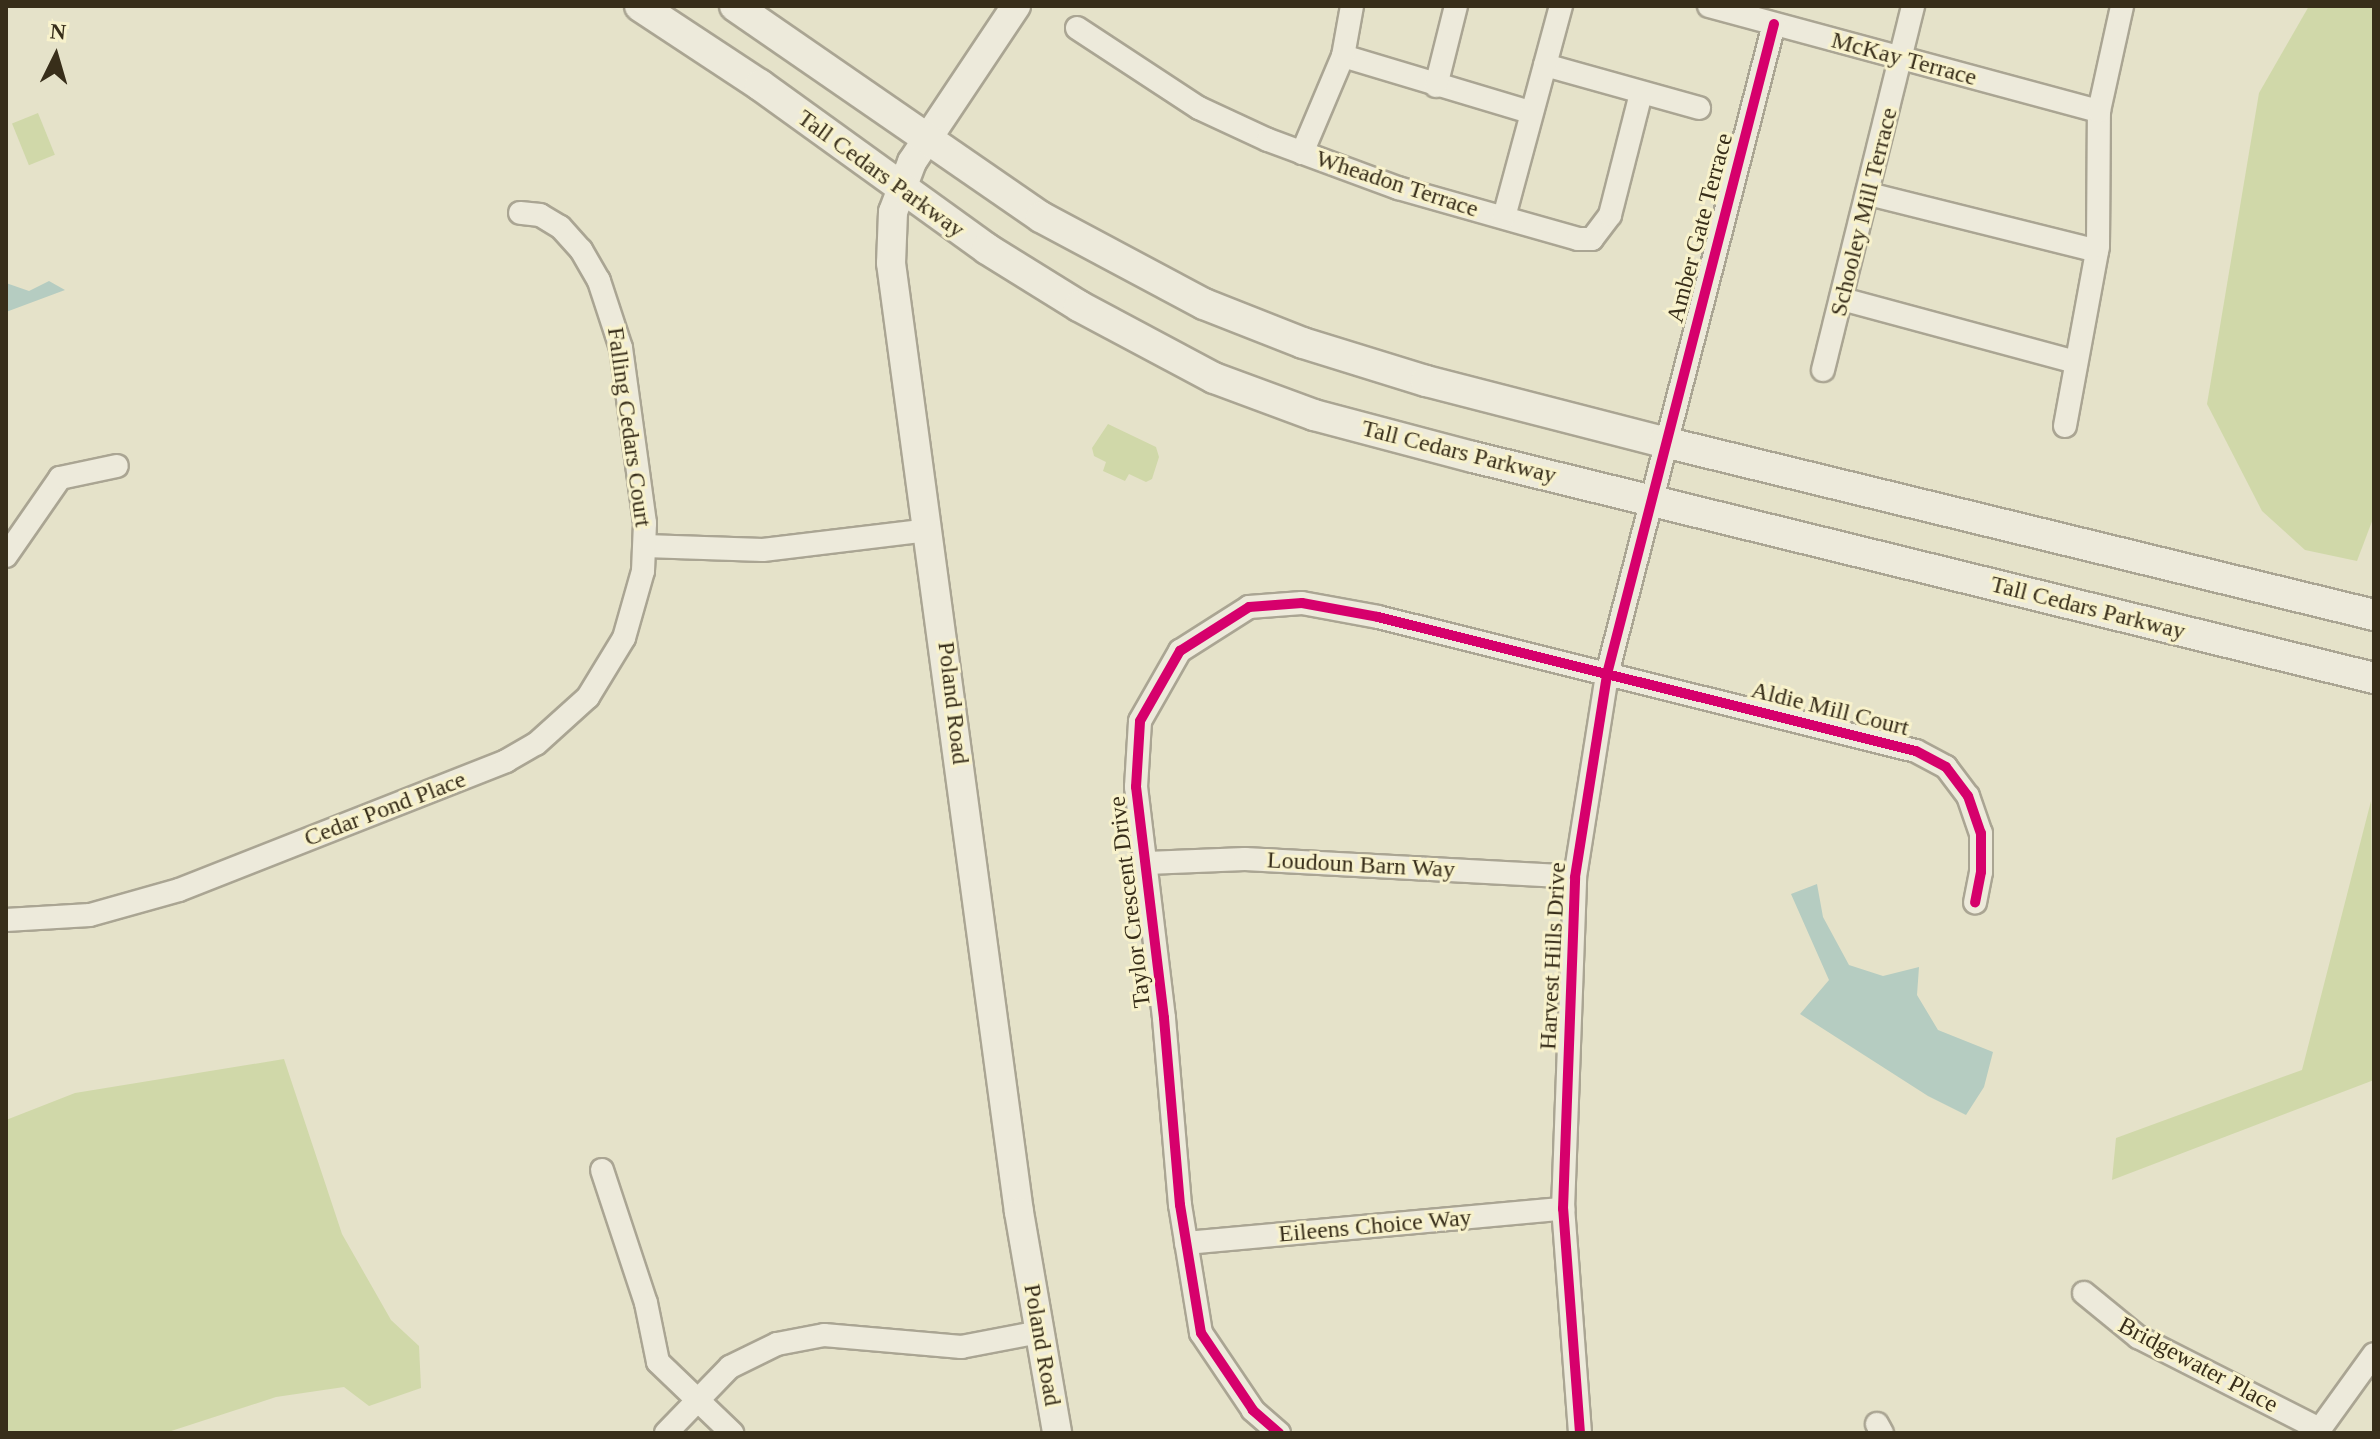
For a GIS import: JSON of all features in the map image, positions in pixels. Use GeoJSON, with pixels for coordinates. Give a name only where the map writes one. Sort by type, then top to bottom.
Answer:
{"type":"FeatureCollection","features":[{"type":"Feature","properties":{"kind":"main road","name":"Tall Cedars Parkway"},"geometry":{"type":"LineString","coordinates":[[640,6],[760,85],[899,190],[1079,306],[1214,378],[1314,415],[1649,501],[2374,678]]}},
{"type":"Feature","properties":{"kind":"main road"},"geometry":{"type":"LineString","coordinates":[[735,6],[1041,217],[1204,304],[1303,343],[1426,381],[1664,442],[2374,615]]}},
{"type":"Feature","properties":{"kind":"street","name":"Poland Road"},"geometry":{"type":"LineString","coordinates":[[1016,6],[925,137],[899,190],[891,263],[1040,1332],[1057,1433]]}},
{"type":"Feature","properties":{"kind":"street"},"geometry":{"type":"LineString","coordinates":[[1302,153],[1343,56],[1352,6]]}},
{"type":"Feature","properties":{"kind":"street"},"geometry":{"type":"LineString","coordinates":[[1436,86],[1456,6]]}},
{"type":"Feature","properties":{"kind":"street"},"geometry":{"type":"LineString","coordinates":[[1504,217],[1561,6]]}},
{"type":"Feature","properties":{"kind":"street","name":"McKay Terrace"},"geometry":{"type":"LineString","coordinates":[[1709,6],[2099,111]]}},
{"type":"Feature","properties":{"kind":"street","name":"Schooley Mill Terrace"},"geometry":{"type":"LineString","coordinates":[[1823,370],[1904,59],[1913,6]]}},
{"type":"Feature","properties":{"kind":"street"},"geometry":{"type":"LineString","coordinates":[[2065,426],[2097,251],[2099,111],[2122,6]]}},
{"type":"Feature","properties":{"kind":"street","name":"Amber Gate Terrace"},"geometry":{"type":"LineString","coordinates":[[1664,442],[1774,24]]}},
{"type":"Feature","properties":{"kind":"street","name":"Wheadon Terrace"},"geometry":{"type":"LineString","coordinates":[[1077,28],[1199,108],[1302,153],[1398,188],[1592,239],[1610,215],[1641,93]]}},
{"type":"Feature","properties":{"kind":"street"},"geometry":{"type":"LineString","coordinates":[[1343,56],[1530,112]]}},
{"type":"Feature","properties":{"kind":"street"},"geometry":{"type":"LineString","coordinates":[[1545,65],[1699,108]]}},
{"type":"Feature","properties":{"kind":"street"},"geometry":{"type":"LineString","coordinates":[[1869,194],[2097,251]]}},
{"type":"Feature","properties":{"kind":"street","name":"Falling Cedars Court"},"geometry":{"type":"LineString","coordinates":[[520,213],[540,215],[560,227],[581,250],[612,313],[645,546],[763,550],[928,530]]}},
{"type":"Feature","properties":{"kind":"street"},"geometry":{"type":"LineString","coordinates":[[1842,299],[2075,362]]}},
{"type":"Feature","properties":{"kind":"street","name":"Harvest Hills Drive"},"geometry":{"type":"LineString","coordinates":[[1580,1433],[1563,1209],[1575,877],[1607,674],[1664,442]]}},
{"type":"Feature","properties":{"kind":"street"},"geometry":{"type":"LineString","coordinates":[[6,556],[60,478],[117,466]]}},
{"type":"Feature","properties":{"kind":"street","name":"Cedar Pond Place"},"geometry":{"type":"LineString","coordinates":[[6,920],[90,915],[136,904],[516,756],[564,722],[608,669],[636,605],[645,546]]}},
{"type":"Feature","properties":{"kind":"street","name":"Taylor Crescent Drive"},"geometry":{"type":"LineString","coordinates":[[1279,1433],[1253,1410],[1201,1333],[1186,1243],[1147,863],[1136,787],[1140,721],[1180,651],[1249,607],[1302,603],[1378,617],[1607,674]]}},
{"type":"Feature","properties":{"kind":"street","name":"Aldie Mill Court"},"geometry":{"type":"LineString","coordinates":[[1607,674],[1916,751],[1946,767],[1968,796],[1981,833],[1981,872],[1975,902]]}},
{"type":"Feature","properties":{"kind":"street","name":"Loudoun Barn Way"},"geometry":{"type":"LineString","coordinates":[[1147,863],[1245,859],[1575,877]]}},
{"type":"Feature","properties":{"kind":"street"},"geometry":{"type":"LineString","coordinates":[[602,1170],[646,1303],[658,1362],[732,1433]]}},
{"type":"Feature","properties":{"kind":"street","name":"Eileens Choice Way"},"geometry":{"type":"LineString","coordinates":[[1186,1243],[1563,1209]]}},
{"type":"Feature","properties":{"kind":"street","name":"Bridgewater Place"},"geometry":{"type":"LineString","coordinates":[[2084,1293],[2138,1337],[2318,1431]]}},
{"type":"Feature","properties":{"kind":"street"},"geometry":{"type":"LineString","coordinates":[[666,1433],[696,1399],[739,1361],[806,1338],[849,1337],[939,1347],[1040,1332]]}},
{"type":"Feature","properties":{"kind":"street"},"geometry":{"type":"LineString","coordinates":[[2318,1431],[2374,1354]]}},
{"type":"Feature","properties":{"kind":"green space"},"geometry":{"type":"Polygon","coordinates":[[[2309,6],[2374,6],[2374,516],[2357,561],[2305,550],[2262,511],[2207,404],[2259,93],[2309,6]]]}},
{"type":"Feature","properties":{"kind":"green space"},"geometry":{"type":"Polygon","coordinates":[[[38,113],[55,155],[29,165],[12,123],[38,113]]]}},
{"type":"Feature","properties":{"kind":"green space"},"geometry":{"type":"Polygon","coordinates":[[[1108,424],[1156,447],[1159,457],[1152,479],[1146,482],[1129,474],[1125,481],[1103,471],[1106,462],[1094,456],[1092,448],[1108,424]]]}},
{"type":"Feature","properties":{"kind":"green space"},"geometry":{"type":"Polygon","coordinates":[[[2371,801],[2374,1080],[2112,1180],[2116,1138],[2302,1070],[2371,801]]]}},
{"type":"Feature","properties":{"kind":"green space"},"geometry":{"type":"Polygon","coordinates":[[[284,1059],[342,1234],[391,1320],[419,1346],[421,1388],[369,1406],[344,1387],[276,1397],[165,1433],[6,1433],[6,1120],[75,1093],[284,1059]]]}},
{"type":"Feature","properties":{"kind":"shaded area"},"geometry":{"type":"Polygon","coordinates":[[[49,281],[65,290],[6,312],[6,283],[29,291],[49,281]]]}},
{"type":"Feature","properties":{"kind":"shaded area"},"geometry":{"type":"Polygon","coordinates":[[[1817,884],[1823,917],[1849,965],[1883,976],[1919,967],[1917,995],[1938,1030],[1993,1052],[1984,1087],[1966,1115],[1928,1096],[1800,1014],[1829,980],[1791,894],[1817,884]]]}},
{"type":"Feature","properties":{"kind":"cycle path"},"geometry":{"type":"LineString","coordinates":[[1580,1433],[1563,1209],[1575,877],[1607,674],[1774,24]]}},
{"type":"Feature","properties":{"kind":"cycle path"},"geometry":{"type":"LineString","coordinates":[[1279,1433],[1253,1410],[1201,1333],[1180,1205],[1164,1018],[1136,787],[1140,721],[1180,651],[1249,607],[1302,603],[1378,617],[1916,751],[1946,767],[1968,796],[1981,833],[1981,872],[1975,902]]}}]}
